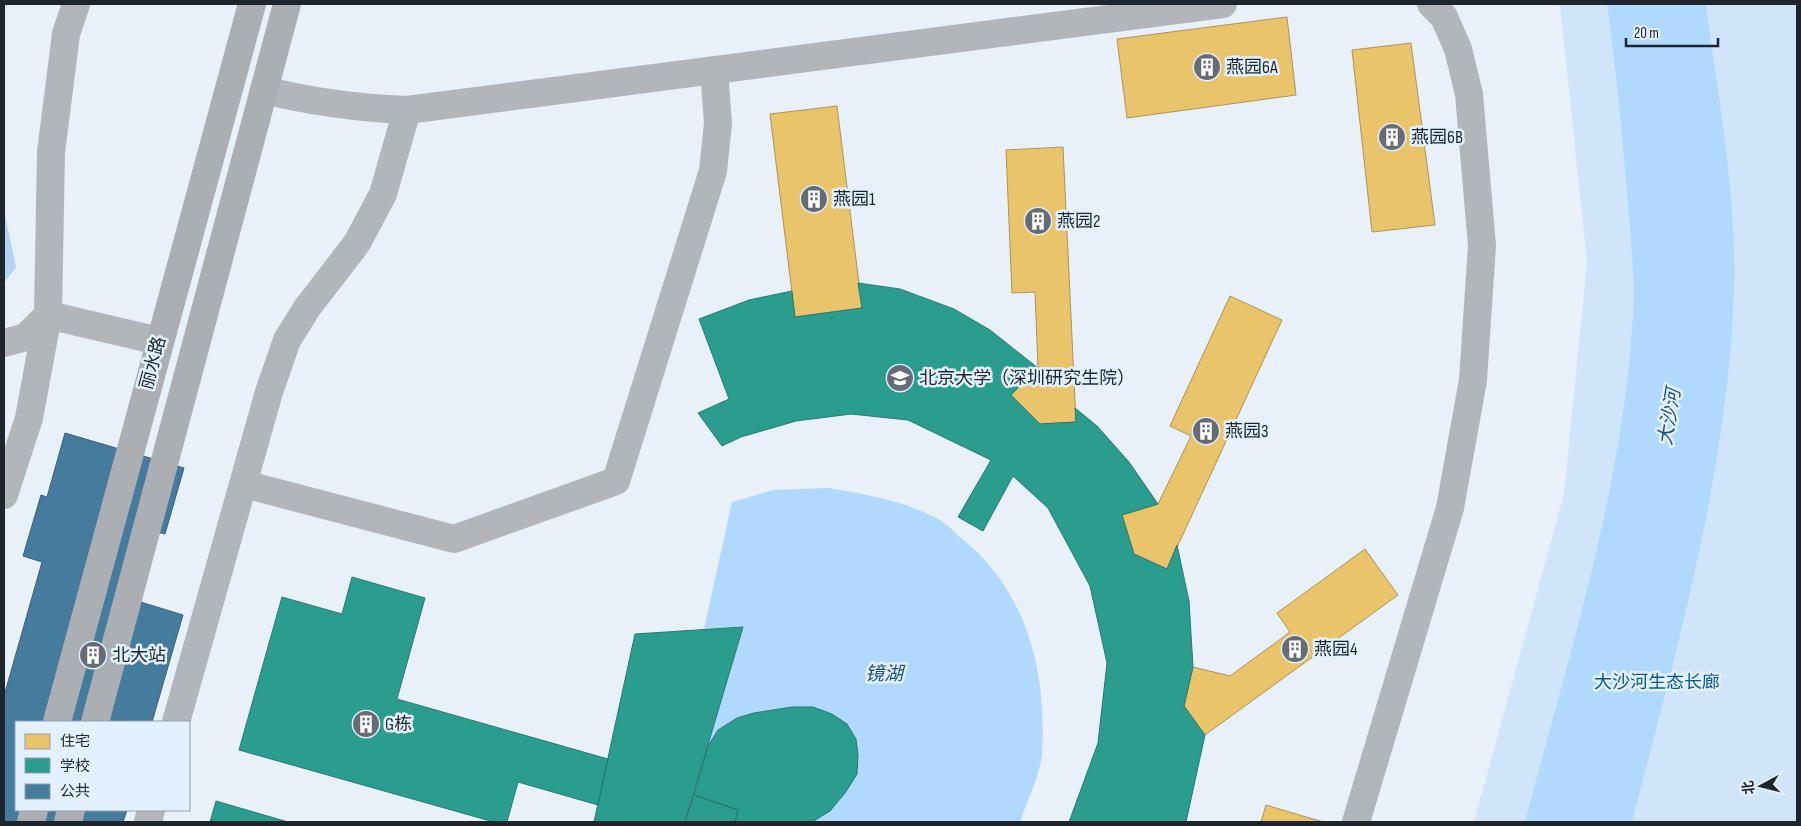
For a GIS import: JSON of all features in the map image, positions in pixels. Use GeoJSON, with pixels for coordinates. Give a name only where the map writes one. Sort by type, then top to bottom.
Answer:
{"type":"FeatureCollection","features":[{"type":"Feature","properties":{"kind":"main road","name":"丽水路"},"geometry":{"type":"LineString","coordinates":[[57,721],[252,4]]}},
{"type":"Feature","properties":{"kind":"main road","name":"丽水路"},"geometry":{"type":"LineString","coordinates":[[95,721],[288,4]]}},
{"type":"Feature","properties":{"kind":"street"},"geometry":{"type":"LineString","coordinates":[[264,90],[334,104],[407,110],[1223,4]]}},
{"type":"Feature","properties":{"kind":"street"},"geometry":{"type":"LineString","coordinates":[[1356,822],[1450,508],[1473,380],[1482,246],[1469,94],[1458,49],[1444,17],[1430,4]]}},
{"type":"Feature","properties":{"kind":"street"},"geometry":{"type":"LineString","coordinates":[[4,495],[30,418],[48,315],[51,152],[68,6]]}},
{"type":"Feature","properties":{"kind":"street"},"geometry":{"type":"LineString","coordinates":[[244,484],[454,539],[616,481],[713,171],[718,123],[714,70]]}},
{"type":"Feature","properties":{"kind":"street"},"geometry":{"type":"LineString","coordinates":[[176,721],[270,392],[287,340],[308,308],[357,243],[383,194],[407,110]]}},
{"type":"Feature","properties":{"kind":"street"},"geometry":{"type":"LineString","coordinates":[[48,315],[159,341]]}},
{"type":"Feature","properties":{"kind":"street"},"geometry":{"type":"LineString","coordinates":[[4,343],[26,337],[48,315]]}},
{"type":"Feature","properties":{"kind":"green space","name":"大沙河生态长廊"},"geometry":{"type":"Polygon","coordinates":[[[1560,4],[1797,4],[1797,822],[1474,822],[1564,494],[1587,262],[1560,4]]]}},
{"type":"Feature","properties":{"kind":"shaded area"},"geometry":{"type":"Polygon","coordinates":[[[4,210],[16,267],[4,283],[4,210]]]}},
{"type":"Feature","properties":{"kind":"water","name":"大沙河"},"geometry":{"type":"Polygon","coordinates":[[[1607,4],[1706,4],[1726,146],[1733,218],[1734,290],[1730,358],[1722,425],[1698,559],[1632,822],[1525,822],[1590,577],[1617,453],[1626,391],[1633,312],[1632,262],[1618,99],[1607,4]]]}},
{"type":"Feature","properties":{"kind":"water","name":"镜湖"},"geometry":{"type":"Polygon","coordinates":[[[828,488],[869,495],[895,502],[938,519],[952,529],[984,559],[1002,582],[1017,608],[1028,635],[1036,663],[1043,723],[1041,761],[1020,822],[685,822],[743,627],[704,629],[732,502],[773,490],[828,488]]]}},
{"type":"Feature","properties":{"kind":"building: 住宅","name":"燕园6A"},"geometry":{"type":"Polygon","coordinates":[[[1287,17],[1296,95],[1127,118],[1117,39],[1287,17]]]}},
{"type":"Feature","properties":{"kind":"building: 住宅","name":"燕园6B"},"geometry":{"type":"Polygon","coordinates":[[[1411,43],[1435,225],[1372,232],[1352,50],[1411,43]]]}},
{"type":"Feature","properties":{"kind":"building: 住宅","name":"燕园1"},"geometry":{"type":"Polygon","coordinates":[[[837,106],[862,308],[795,317],[770,114],[837,106]]]}},
{"type":"Feature","properties":{"kind":"building: 住宅","name":"燕园2"},"geometry":{"type":"Polygon","coordinates":[[[1063,147],[1076,422],[1040,424],[1011,395],[1038,368],[1035,292],[1012,293],[1006,150],[1063,147]]]}},
{"type":"Feature","properties":{"kind":"building: 住宅","name":"燕园3"},"geometry":{"type":"Polygon","coordinates":[[[1230,296],[1282,320],[1167,569],[1134,554],[1122,515],[1158,504],[1191,436],[1170,426],[1230,296]]]}},
{"type":"Feature","properties":{"kind":"building: 住宅","name":"燕园4"},"geometry":{"type":"Polygon","coordinates":[[[1365,549],[1398,595],[1205,735],[1184,706],[1193,667],[1230,676],[1290,632],[1277,613],[1365,549]]]}},
{"type":"Feature","properties":{"kind":"building: 住宅"},"geometry":{"type":"Polygon","coordinates":[[[1266,805],[1323,822],[1261,822],[1266,805]]]}},
{"type":"Feature","properties":{"kind":"building: 学校"},"geometry":{"type":"Polygon","coordinates":[[[858,283],[900,289],[954,309],[990,330],[1038,368],[1011,395],[1040,424],[1076,422],[1075,408],[1097,426],[1129,462],[1158,504],[1122,515],[1134,554],[1167,569],[1177,545],[1189,601],[1193,667],[1184,706],[1205,735],[1186,822],[1069,822],[1098,743],[1107,663],[1090,586],[1048,508],[1013,476],[983,531],[958,517],[991,460],[908,420],[851,414],[796,421],[741,437],[722,446],[698,413],[729,399],[699,319],[749,300],[792,291],[795,317],[862,308],[858,283]]]}},
{"type":"Feature","properties":{"kind":"building: 学校","name":"G栋"},"geometry":{"type":"Polygon","coordinates":[[[352,577],[425,598],[397,699],[608,759],[598,805],[518,782],[507,822],[494,822],[239,750],[282,597],[342,614],[352,577]]]}},
{"type":"Feature","properties":{"kind":"building: 学校"},"geometry":{"type":"Polygon","coordinates":[[[743,627],[685,822],[594,822],[635,634],[743,627]]]}},
{"type":"Feature","properties":{"kind":"building: 学校"},"geometry":{"type":"Polygon","coordinates":[[[792,707],[813,707],[832,714],[847,724],[856,739],[858,755],[857,774],[845,793],[830,811],[812,822],[735,822],[738,810],[694,795],[708,746],[718,730],[737,718],[754,713],[792,707]]]}},
{"type":"Feature","properties":{"kind":"building: 学校"},"geometry":{"type":"Polygon","coordinates":[[[694,795],[738,810],[735,822],[685,822],[694,795]]]}},
{"type":"Feature","properties":{"kind":"building: 学校"},"geometry":{"type":"Polygon","coordinates":[[[216,801],[288,822],[210,822],[216,801]]]}},
{"type":"Feature","properties":{"kind":"building: 公共","name":"北大站"},"geometry":{"type":"Polygon","coordinates":[[[65,433],[184,468],[165,534],[153,531],[134,600],[183,615],[152,721],[15,721],[15,811],[127,811],[123,822],[4,822],[4,696],[42,562],[23,556],[41,495],[47,497],[65,433]]]}},
{"type":"Feature","properties":{"kind":"place","name":"燕园6A"},"geometry":{"type":"Point","coordinates":[1207,67]}},
{"type":"Feature","properties":{"kind":"place","name":"燕园6B"},"geometry":{"type":"Point","coordinates":[1392,137]}},
{"type":"Feature","properties":{"kind":"place","name":"燕园1"},"geometry":{"type":"Point","coordinates":[814,199]}},
{"type":"Feature","properties":{"kind":"place","name":"燕园2"},"geometry":{"type":"Point","coordinates":[1038,221]}},
{"type":"Feature","properties":{"kind":"place","name":"北京大学（深圳研究生院）"},"geometry":{"type":"Point","coordinates":[900,378]}},
{"type":"Feature","properties":{"kind":"place","name":"燕园3"},"geometry":{"type":"Point","coordinates":[1206,431]}},
{"type":"Feature","properties":{"kind":"place","name":"燕园4"},"geometry":{"type":"Point","coordinates":[1295,649]}},
{"type":"Feature","properties":{"kind":"place","name":"北大站"},"geometry":{"type":"Point","coordinates":[93,655]}},
{"type":"Feature","properties":{"kind":"place","name":"G栋"},"geometry":{"type":"Point","coordinates":[366,724]}}]}
